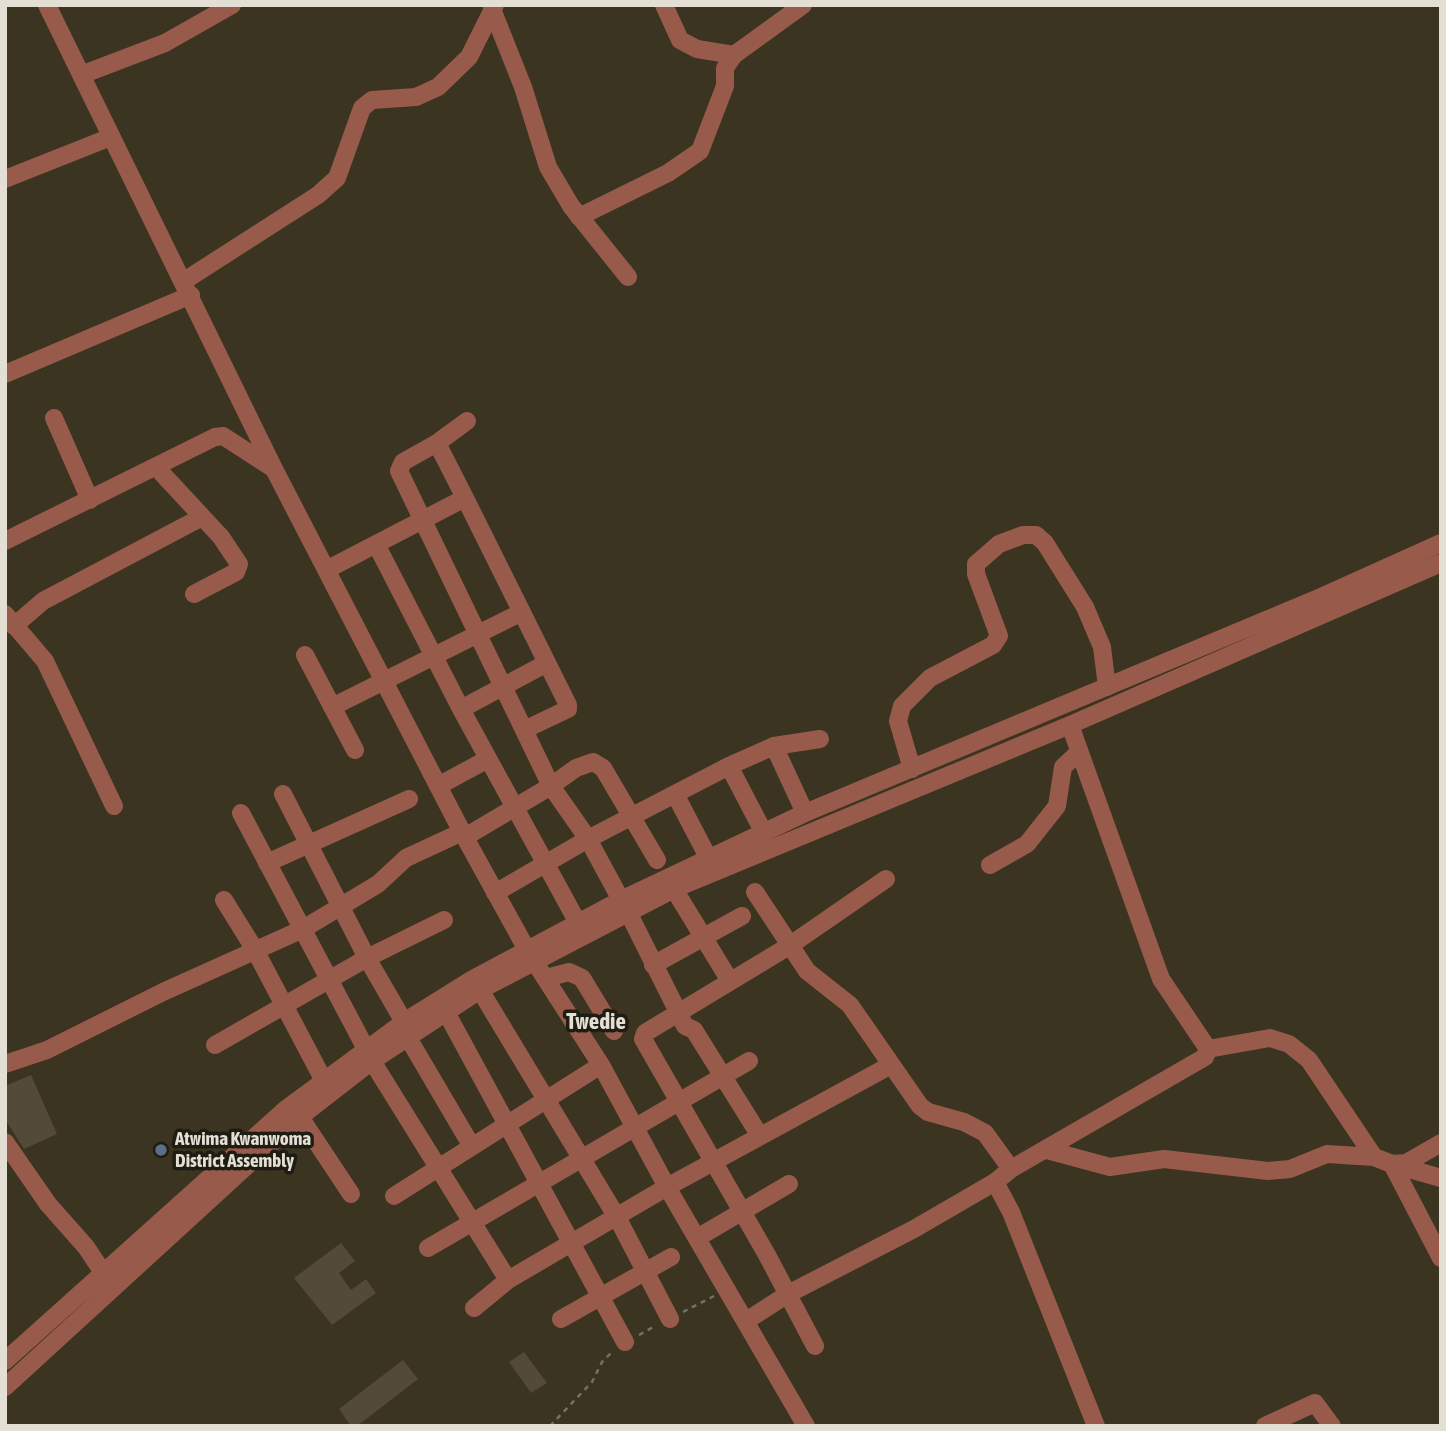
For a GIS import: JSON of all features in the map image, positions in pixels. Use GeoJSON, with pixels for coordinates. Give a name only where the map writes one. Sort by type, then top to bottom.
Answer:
{"type":"FeatureCollection","features":[{"type":"Feature","properties":{"kind":"street"},"geometry":{"type":"LineString","coordinates":[[47,5],[274,468],[463,834],[530,955],[601,1065],[667,1187],[806,1426]]}},
{"type":"Feature","properties":{"kind":"street"},"geometry":{"type":"LineString","coordinates":[[81,75],[165,43],[232,5]]}},
{"type":"Feature","properties":{"kind":"street"},"geometry":{"type":"LineString","coordinates":[[664,5],[680,40],[697,49],[734,55]]}},
{"type":"Feature","properties":{"kind":"street"},"geometry":{"type":"LineString","coordinates":[[579,217],[668,173],[700,150],[725,86],[725,68],[734,55],[803,5]]}},
{"type":"Feature","properties":{"kind":"street"},"geometry":{"type":"LineString","coordinates":[[494,7],[548,167],[579,217],[628,277]]}},
{"type":"Feature","properties":{"kind":"street"},"geometry":{"type":"LineString","coordinates":[[5,374],[187,288],[318,195],[337,178],[362,108],[372,100],[416,97],[438,87],[469,57],[494,7]]}},
{"type":"Feature","properties":{"kind":"street"},"geometry":{"type":"LineString","coordinates":[[5,179],[111,137]]}},
{"type":"Feature","properties":{"kind":"street"},"geometry":{"type":"LineString","coordinates":[[54,418],[90,500]]}},
{"type":"Feature","properties":{"kind":"street"},"geometry":{"type":"LineString","coordinates":[[467,421],[399,467],[476,635],[551,786],[588,839],[677,1013],[685,1026],[694,1030],[760,1136]]}},
{"type":"Feature","properties":{"kind":"street"},"geometry":{"type":"LineString","coordinates":[[5,541],[215,437],[223,436],[274,468]]}},
{"type":"Feature","properties":{"kind":"street"},"geometry":{"type":"LineString","coordinates":[[438,443],[568,709],[524,730]]}},
{"type":"Feature","properties":{"kind":"street"},"geometry":{"type":"LineString","coordinates":[[157,468],[221,537],[239,564],[236,572],[194,594]]}},
{"type":"Feature","properties":{"kind":"street"},"geometry":{"type":"LineString","coordinates":[[328,569],[465,498]]}},
{"type":"Feature","properties":{"kind":"street"},"geometry":{"type":"LineString","coordinates":[[114,806],[45,661],[10,620],[202,517]]}},
{"type":"Feature","properties":{"kind":"street"},"geometry":{"type":"LineString","coordinates":[[912,769],[898,721],[902,706],[930,678],[992,645],[999,636],[976,574],[976,564],[999,544],[1023,535],[1036,535],[1045,543],[1093,624],[1102,647],[1107,687]]}},
{"type":"Feature","properties":{"kind":"street"},"geometry":{"type":"LineString","coordinates":[[376,544],[461,709],[578,923]]}},
{"type":"Feature","properties":{"kind":"street"},"geometry":{"type":"LineString","coordinates":[[5,1361],[286,1109],[324,1081],[369,1055],[406,1029],[530,955],[709,859],[806,813],[1441,544]]}},
{"type":"Feature","properties":{"kind":"street"},"geometry":{"type":"LineString","coordinates":[[406,1029],[446,1012],[578,923],[674,889],[1070,725],[1441,563]]}},
{"type":"Feature","properties":{"kind":"street"},"geometry":{"type":"LineString","coordinates":[[332,708],[522,612]]}},
{"type":"Feature","properties":{"kind":"street"},"geometry":{"type":"LineString","coordinates":[[304,655],[355,750]]}},
{"type":"Feature","properties":{"kind":"street"},"geometry":{"type":"LineString","coordinates":[[461,709],[547,663]]}},
{"type":"Feature","properties":{"kind":"street"},"geometry":{"type":"LineString","coordinates":[[1070,725],[1161,979],[1208,1049]]}},
{"type":"Feature","properties":{"kind":"street"},"geometry":{"type":"LineString","coordinates":[[495,893],[588,839],[729,766],[774,746],[820,739]]}},
{"type":"Feature","properties":{"kind":"street"},"geometry":{"type":"LineString","coordinates":[[774,746],[806,813]]}},
{"type":"Feature","properties":{"kind":"street"},"geometry":{"type":"LineString","coordinates":[[990,865],[1027,844],[1057,806],[1063,767],[1078,753]]}},
{"type":"Feature","properties":{"kind":"street"},"geometry":{"type":"LineString","coordinates":[[438,786],[488,759]]}},
{"type":"Feature","properties":{"kind":"street"},"geometry":{"type":"LineString","coordinates":[[5,1064],[47,1050],[303,929],[378,884],[406,858],[463,834],[551,786],[576,768],[593,762],[603,768],[657,860]]}},
{"type":"Feature","properties":{"kind":"street"},"geometry":{"type":"LineString","coordinates":[[729,766],[765,833]]}},
{"type":"Feature","properties":{"kind":"street"},"geometry":{"type":"LineString","coordinates":[[284,794],[367,958],[471,1145]]}},
{"type":"Feature","properties":{"kind":"street"},"geometry":{"type":"LineString","coordinates":[[675,794],[709,859]]}},
{"type":"Feature","properties":{"kind":"street"},"geometry":{"type":"LineString","coordinates":[[267,863],[409,799]]}},
{"type":"Feature","properties":{"kind":"street"},"geometry":{"type":"LineString","coordinates":[[241,813],[369,1055],[508,1280]]}},
{"type":"Feature","properties":{"kind":"street"},"geometry":{"type":"LineString","coordinates":[[815,1346],[716,1163],[643,1039],[645,1033],[789,946],[886,879]]}},
{"type":"Feature","properties":{"kind":"street"},"geometry":{"type":"LineString","coordinates":[[674,889],[730,981]]}},
{"type":"Feature","properties":{"kind":"street"},"geometry":{"type":"LineString","coordinates":[[755,892],[789,946],[814,979],[850,1005],[920,1106],[928,1112],[964,1122],[985,1133],[1011,1169]]}},
{"type":"Feature","properties":{"kind":"street"},"geometry":{"type":"LineString","coordinates":[[224,900],[255,950],[324,1081]]}},
{"type":"Feature","properties":{"kind":"street"},"geometry":{"type":"LineString","coordinates":[[653,965],[742,916]]}},
{"type":"Feature","properties":{"kind":"street"},"geometry":{"type":"LineString","coordinates":[[215,1045],[367,958],[444,920]]}},
{"type":"Feature","properties":{"kind":"street"},"geometry":{"type":"LineString","coordinates":[[546,978],[569,972],[582,978],[614,1031]]}},
{"type":"Feature","properties":{"kind":"street"},"geometry":{"type":"LineString","coordinates":[[480,990],[618,1219],[670,1319]]}},
{"type":"Feature","properties":{"kind":"street"},"geometry":{"type":"LineString","coordinates":[[446,1012],[625,1342]]}},
{"type":"Feature","properties":{"kind":"street"},"geometry":{"type":"LineString","coordinates":[[1208,1049],[1270,1038],[1279,1038],[1289,1044],[1309,1060],[1374,1157]]}},
{"type":"Feature","properties":{"kind":"street"},"geometry":{"type":"LineString","coordinates":[[746,1321],[788,1294],[914,1229],[995,1182],[1011,1169],[1205,1057],[1208,1049]]}},
{"type":"Feature","properties":{"kind":"street"},"geometry":{"type":"LineString","coordinates":[[5,1387],[369,1055]]}},
{"type":"Feature","properties":{"kind":"street"},"geometry":{"type":"LineString","coordinates":[[428,1248],[581,1156],[749,1061]]}},
{"type":"Feature","properties":{"kind":"street"},"geometry":{"type":"LineString","coordinates":[[394,1196],[436,1166],[601,1065]]}},
{"type":"Feature","properties":{"kind":"street"},"geometry":{"type":"LineString","coordinates":[[474,1308],[508,1280],[618,1219],[667,1187],[716,1163],[891,1065]]}},
{"type":"Feature","properties":{"kind":"street"},"geometry":{"type":"LineString","coordinates":[[300,1117],[351,1194]]}},
{"type":"Feature","properties":{"kind":"street"},"geometry":{"type":"LineString","coordinates":[[1392,1164],[1406,1163],[1441,1143]]}},
{"type":"Feature","properties":{"kind":"street"},"geometry":{"type":"LineString","coordinates":[[7,1149],[104,1274]]}},
{"type":"Feature","properties":{"kind":"street"},"geometry":{"type":"LineString","coordinates":[[1047,1150],[1110,1167],[1164,1159],[1268,1171],[1290,1169],[1327,1154],[1374,1157],[1441,1178]]}},
{"type":"Feature","properties":{"kind":"street"},"geometry":{"type":"LineString","coordinates":[[1392,1164],[1441,1258]]}},
{"type":"Feature","properties":{"kind":"street"},"geometry":{"type":"LineString","coordinates":[[995,1182],[1011,1212],[1096,1426]]}},
{"type":"Feature","properties":{"kind":"street"},"geometry":{"type":"LineString","coordinates":[[697,1238],[789,1184]]}},
{"type":"Feature","properties":{"kind":"street"},"geometry":{"type":"LineString","coordinates":[[561,1319],[671,1257]]}},
{"type":"Feature","properties":{"kind":"street"},"geometry":{"type":"LineString","coordinates":[[1265,1426],[1315,1404],[1320,1406],[1332,1426]]}},
{"type":"Feature","properties":{"kind":"building"},"geometry":{"type":"Polygon","coordinates":[[[31,1075],[57,1134],[24,1149],[5,1119],[5,1086],[31,1075]]]}},
{"type":"Feature","properties":{"kind":"building"},"geometry":{"type":"Polygon","coordinates":[[[341,1243],[355,1261],[339,1273],[351,1290],[366,1279],[376,1293],[332,1325],[294,1278],[341,1243]]]}},
{"type":"Feature","properties":{"kind":"building"},"geometry":{"type":"Polygon","coordinates":[[[524,1352],[547,1383],[531,1393],[509,1362],[524,1352]]]}},
{"type":"Feature","properties":{"kind":"building"},"geometry":{"type":"Polygon","coordinates":[[[403,1360],[418,1379],[357,1426],[351,1426],[339,1409],[403,1360]]]}},
{"type":"Feature","properties":{"kind":"place","name":"Atwima Kwanwoma District Assembly"},"geometry":{"type":"Point","coordinates":[161,1150]}},
{"type":"Feature","properties":{"kind":"district","name":"Twedie"},"geometry":{"type":"Point","coordinates":[596,1022]}}]}
